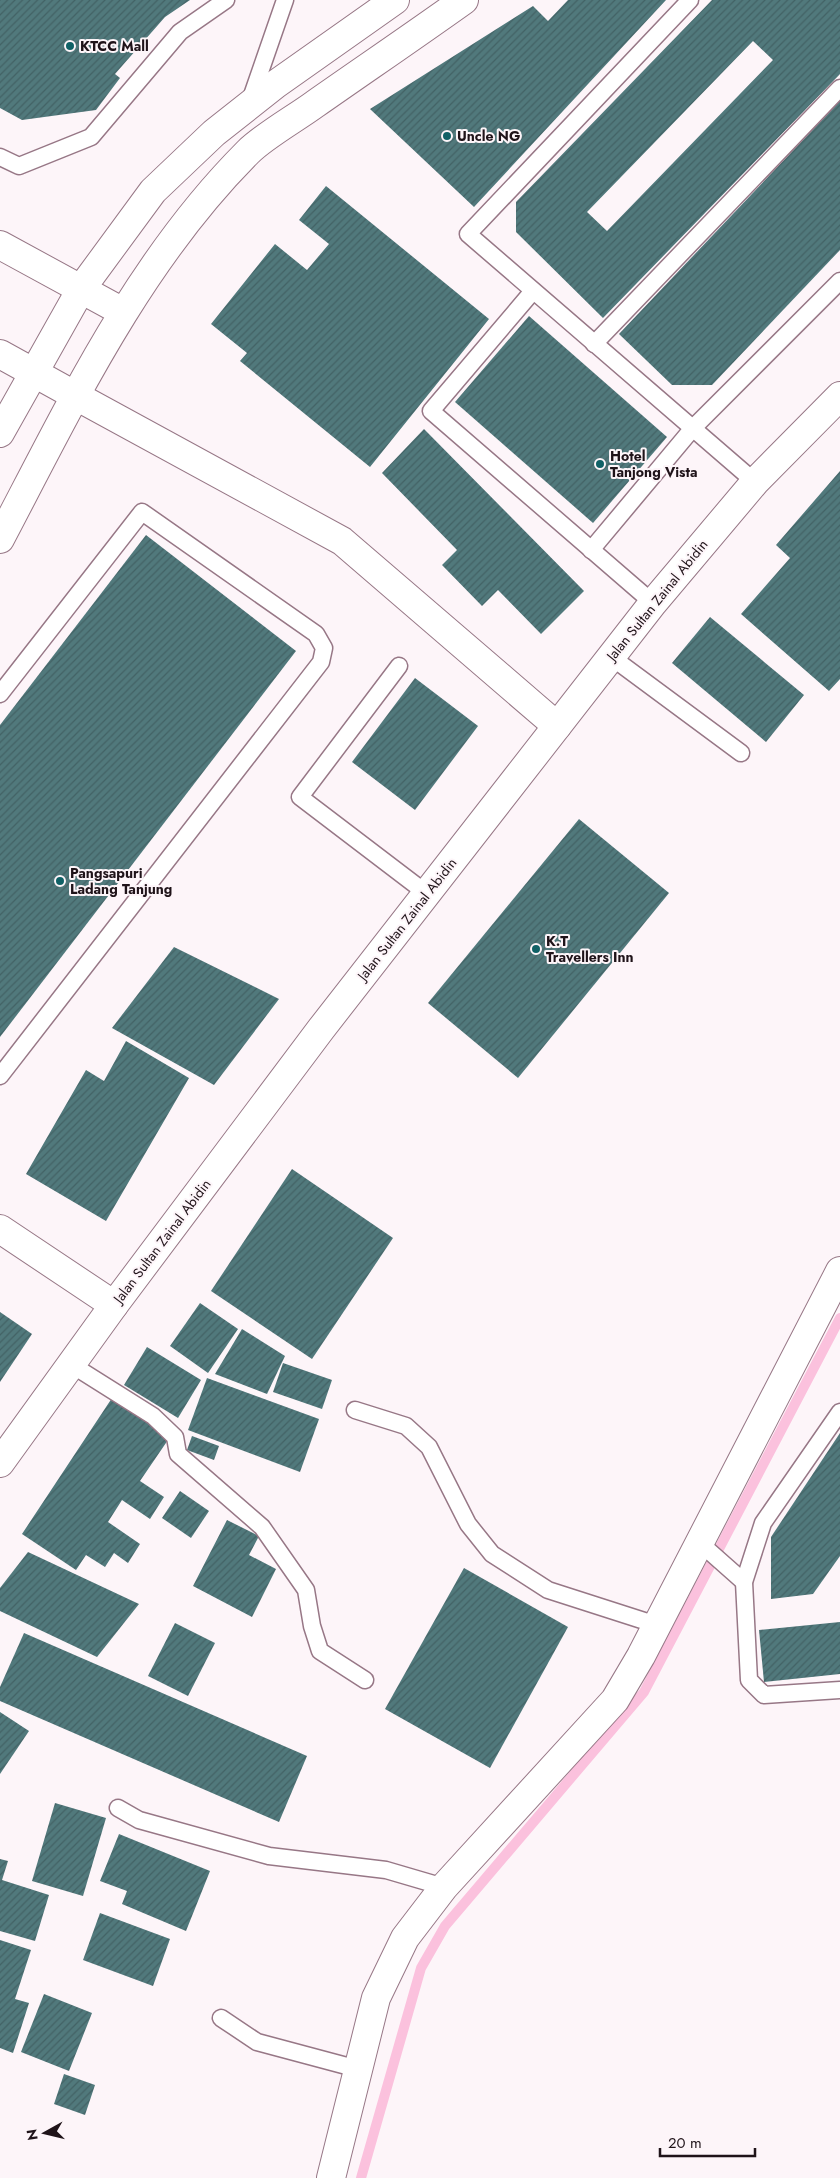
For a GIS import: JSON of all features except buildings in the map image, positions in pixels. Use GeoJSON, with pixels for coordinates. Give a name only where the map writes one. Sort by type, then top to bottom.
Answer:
{"type":"FeatureCollection","features":[{"type":"Feature","properties":{"kind":"street"},"geometry":{"type":"LineString","coordinates":[[0,433],[81,289],[153,191],[214,133],[248,106],[395,0]]}},
{"type":"Feature","properties":{"kind":"street"},"geometry":{"type":"LineString","coordinates":[[0,539],[123,312],[145,278],[208,196],[249,150],[464,0]]}},
{"type":"Feature","properties":{"kind":"street"},"geometry":{"type":"LineString","coordinates":[[0,245],[123,312]]}},
{"type":"Feature","properties":{"kind":"street"},"geometry":{"type":"LineString","coordinates":[[0,354],[342,541],[556,726]]}},
{"type":"Feature","properties":{"kind":"street","name":"Jalan Sultan Zainal Abidin"},"geometry":{"type":"LineString","coordinates":[[0,1463],[114,1305],[426,894],[652,602],[755,482],[840,396]]}},
{"type":"Feature","properties":{"kind":"street"},"geometry":{"type":"LineString","coordinates":[[0,1229],[114,1305]]}},
{"type":"Feature","properties":{"kind":"street"},"geometry":{"type":"LineString","coordinates":[[332,2178],[376,1998],[405,1938],[444,1886],[615,1700],[657,1625],[710,1552],[840,1270]]}},
{"type":"Feature","properties":{"kind":"lane"},"geometry":{"type":"LineString","coordinates":[[0,157],[19,166],[91,136],[180,32],[226,0]]}},
{"type":"Feature","properties":{"kind":"lane"},"geometry":{"type":"LineString","coordinates":[[248,106],[284,0]]}},
{"type":"Feature","properties":{"kind":"lane"},"geometry":{"type":"LineString","coordinates":[[690,0],[468,234],[755,482]]}},
{"type":"Feature","properties":{"kind":"lane"},"geometry":{"type":"LineString","coordinates":[[594,344],[840,88]]}},
{"type":"Feature","properties":{"kind":"lane"},"geometry":{"type":"LineString","coordinates":[[591,550],[693,428],[840,281]]}},
{"type":"Feature","properties":{"kind":"lane"},"geometry":{"type":"LineString","coordinates":[[533,291],[431,411],[652,602]]}},
{"type":"Feature","properties":{"kind":"lane"},"geometry":{"type":"LineString","coordinates":[[0,694],[142,512],[316,634],[324,648],[321,662],[0,1076]]}},
{"type":"Feature","properties":{"kind":"lane"},"geometry":{"type":"LineString","coordinates":[[610,656],[741,753]]}},
{"type":"Feature","properties":{"kind":"lane"},"geometry":{"type":"LineString","coordinates":[[399,666],[300,797],[426,894]]}},
{"type":"Feature","properties":{"kind":"lane"},"geometry":{"type":"LineString","coordinates":[[72,1364],[153,1416],[175,1438],[178,1454],[262,1527],[306,1590],[312,1626],[320,1651],[365,1680]]}},
{"type":"Feature","properties":{"kind":"lane"},"geometry":{"type":"LineString","coordinates":[[355,1410],[406,1426],[428,1447],[468,1524],[492,1554],[548,1590],[657,1625]]}},
{"type":"Feature","properties":{"kind":"lane"},"geometry":{"type":"LineString","coordinates":[[840,1412],[763,1523],[744,1582],[749,1680],[764,1695],[840,1690]]}},
{"type":"Feature","properties":{"kind":"lane"},"geometry":{"type":"LineString","coordinates":[[710,1552],[744,1582]]}},
{"type":"Feature","properties":{"kind":"lane"},"geometry":{"type":"LineString","coordinates":[[118,1808],[139,1820],[269,1856],[386,1870],[444,1886]]}},
{"type":"Feature","properties":{"kind":"lane"},"geometry":{"type":"LineString","coordinates":[[221,2018],[257,2042],[358,2069]]}},
{"type":"Feature","properties":{"kind":"waterway"},"geometry":{"type":"LineString","coordinates":[[361,2178],[421,1968],[445,1926],[644,1692],[840,1318]]}},
{"type":"Feature","properties":{"kind":"place","name":"KTCC Mall"},"geometry":{"type":"Point","coordinates":[70,46]}},
{"type":"Feature","properties":{"kind":"place","name":"Uncle NG"},"geometry":{"type":"Point","coordinates":[447,136]}},
{"type":"Feature","properties":{"kind":"place","name":"Hotel Tanjong Vista"},"geometry":{"type":"Point","coordinates":[600,464]}},
{"type":"Feature","properties":{"kind":"place","name":"Pangsapuri Ladang Tanjung"},"geometry":{"type":"Point","coordinates":[60,881]}},
{"type":"Feature","properties":{"kind":"place","name":"K.T Travellers Inn"},"geometry":{"type":"Point","coordinates":[536,949]}}]}
